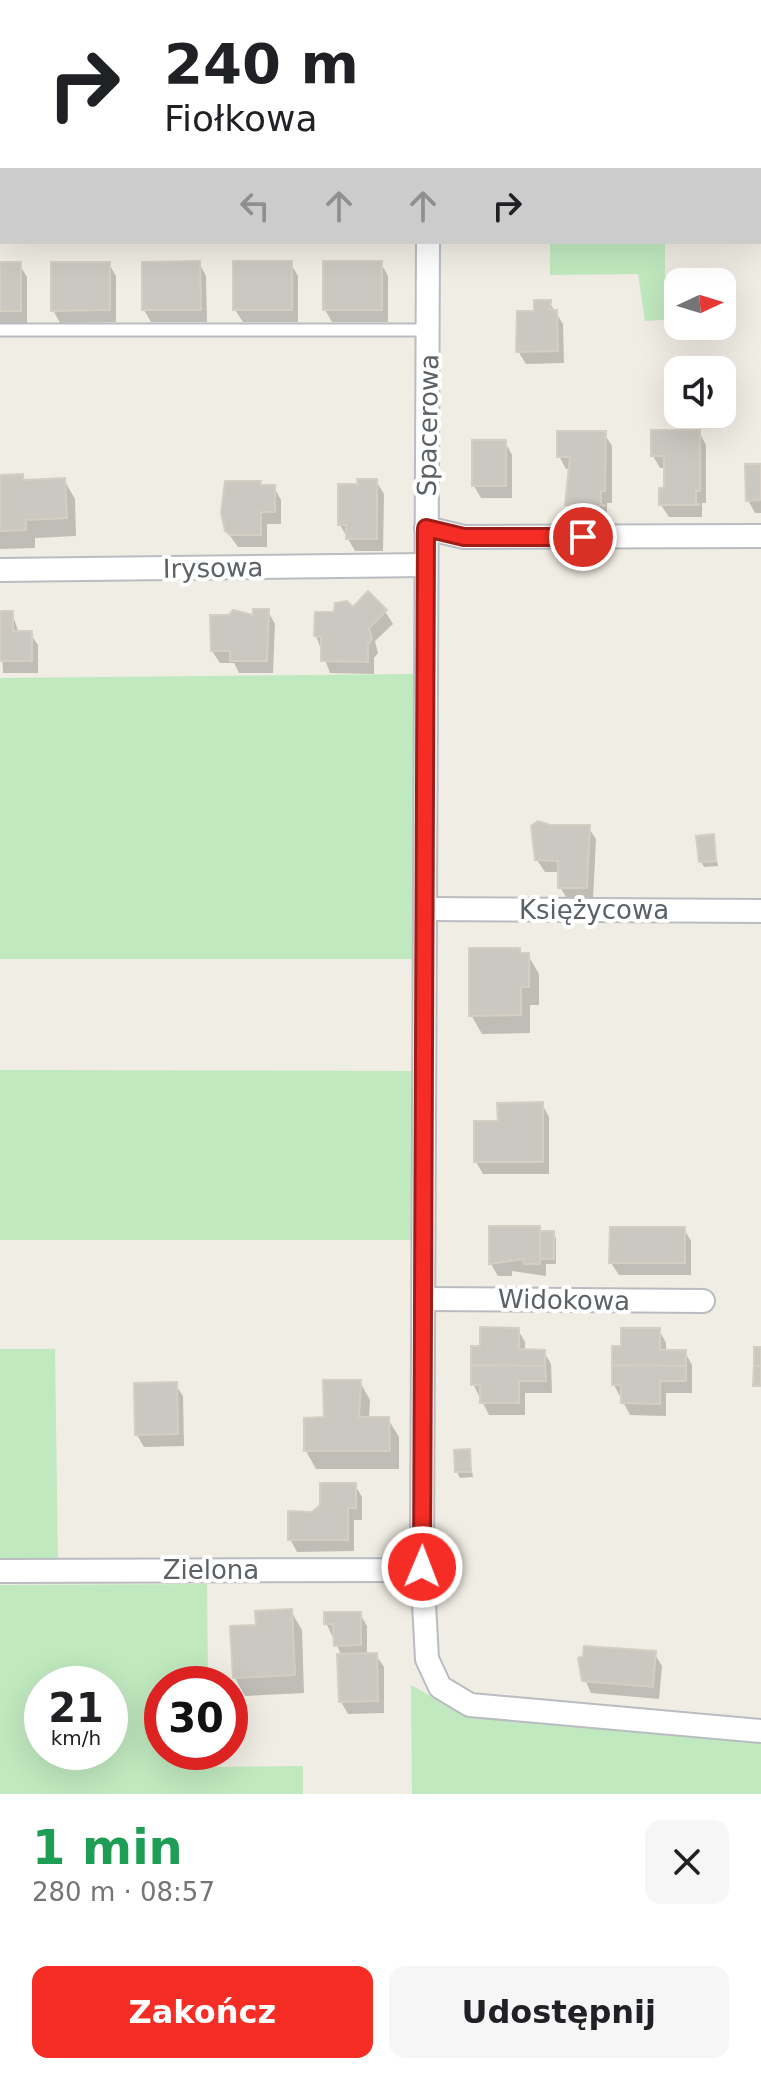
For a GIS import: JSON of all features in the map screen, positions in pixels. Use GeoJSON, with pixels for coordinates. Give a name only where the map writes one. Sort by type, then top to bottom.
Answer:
{"type":"FeatureCollection","features":[{"type":"Feature","properties":{"kind":"street","name":"Spacerowa"},"geometry":{"type":"LineString","coordinates":[[428,244],[422,1567],[427,1659],[440,1687],[470,1705],[761,1731]]}},
{"type":"Feature","properties":{"kind":"street"},"geometry":{"type":"LineString","coordinates":[[426,528],[464,537],[761,536]]}},
{"type":"Feature","properties":{"kind":"street","name":"Irysowa"},"geometry":{"type":"LineString","coordinates":[[0,570],[426,565]]}},
{"type":"Feature","properties":{"kind":"street","name":"Księżycowa"},"geometry":{"type":"LineString","coordinates":[[427,909],[761,911]]}},
{"type":"Feature","properties":{"kind":"street","name":"Widokowa"},"geometry":{"type":"LineString","coordinates":[[425,1299],[703,1301]]}},
{"type":"Feature","properties":{"kind":"street","name":"Zielona"},"geometry":{"type":"LineString","coordinates":[[0,1571],[402,1570],[422,1567]]}},
{"type":"Feature","properties":{"kind":"lane"},"geometry":{"type":"LineString","coordinates":[[0,330],[429,330]]}},
{"type":"Feature","properties":{"kind":"green space"},"geometry":{"type":"Polygon","coordinates":[[[550,244],[665,244],[664,320],[645,321],[638,274],[550,275],[550,244]]]}},
{"type":"Feature","properties":{"kind":"green space"},"geometry":{"type":"Polygon","coordinates":[[[415,674],[414,959],[0,959],[0,678],[415,674]]]}},
{"type":"Feature","properties":{"kind":"green space"},"geometry":{"type":"Polygon","coordinates":[[[0,1070],[415,1071],[413,1240],[0,1240],[0,1070]]]}},
{"type":"Feature","properties":{"kind":"green space"},"geometry":{"type":"Polygon","coordinates":[[[0,1349],[55,1349],[58,1563],[0,1563],[0,1349]]]}},
{"type":"Feature","properties":{"kind":"green space"},"geometry":{"type":"Polygon","coordinates":[[[207,1584],[208,1666],[144,1666],[144,1770],[248,1770],[248,1767],[303,1766],[303,1794],[0,1794],[0,1585],[207,1584]]]}},
{"type":"Feature","properties":{"kind":"green space"},"geometry":{"type":"Polygon","coordinates":[[[411,1685],[467,1717],[761,1738],[761,1794],[412,1794],[411,1685]]]}},
{"type":"Feature","properties":{"kind":"building"},"geometry":{"type":"Polygon","coordinates":[[[200,261],[201,310],[142,310],[142,262],[200,261]]]}},
{"type":"Feature","properties":{"kind":"building"},"geometry":{"type":"Polygon","coordinates":[[[233,261],[292,261],[292,310],[233,310],[233,261]]]}},
{"type":"Feature","properties":{"kind":"building"},"geometry":{"type":"Polygon","coordinates":[[[323,261],[382,261],[382,310],[323,310],[323,261]]]}},
{"type":"Feature","properties":{"kind":"building"},"geometry":{"type":"Polygon","coordinates":[[[0,262],[21,262],[21,311],[0,311],[0,262]]]}},
{"type":"Feature","properties":{"kind":"building"},"geometry":{"type":"Polygon","coordinates":[[[51,262],[110,262],[110,310],[51,311],[51,262]]]}},
{"type":"Feature","properties":{"kind":"building"},"geometry":{"type":"Polygon","coordinates":[[[534,300],[551,300],[550,310],[557,310],[558,351],[516,352],[517,311],[534,311],[534,300]]]}},
{"type":"Feature","properties":{"kind":"building"},"geometry":{"type":"Polygon","coordinates":[[[651,430],[700,430],[700,491],[696,491],[696,503],[700,505],[659,505],[659,488],[664,488],[664,456],[651,456],[651,430]]]}},
{"type":"Feature","properties":{"kind":"building"},"geometry":{"type":"Polygon","coordinates":[[[557,431],[606,431],[605,491],[601,491],[601,504],[606,506],[565,505],[570,457],[557,457],[557,431]]]}},
{"type":"Feature","properties":{"kind":"building"},"geometry":{"type":"Polygon","coordinates":[[[472,440],[506,440],[506,486],[472,486],[472,440]]]}},
{"type":"Feature","properties":{"kind":"building"},"geometry":{"type":"Polygon","coordinates":[[[745,464],[761,464],[761,500],[746,501],[745,464]]]}},
{"type":"Feature","properties":{"kind":"building"},"geometry":{"type":"Polygon","coordinates":[[[23,474],[23,480],[65,478],[67,518],[26,520],[26,530],[0,531],[0,475],[23,474]]]}},
{"type":"Feature","properties":{"kind":"building"},"geometry":{"type":"Polygon","coordinates":[[[357,479],[377,479],[377,539],[346,539],[346,525],[338,525],[338,484],[358,484],[357,479]]]}},
{"type":"Feature","properties":{"kind":"building"},"geometry":{"type":"Polygon","coordinates":[[[225,481],[261,481],[260,485],[275,485],[275,512],[261,512],[261,535],[230,535],[225,531],[221,513],[225,481]]]}},
{"type":"Feature","properties":{"kind":"building"},"geometry":{"type":"Polygon","coordinates":[[[368,591],[387,610],[369,628],[372,639],[368,645],[368,662],[321,661],[321,637],[314,636],[315,612],[334,612],[335,603],[347,601],[353,607],[368,591]]]}},
{"type":"Feature","properties":{"kind":"building"},"geometry":{"type":"Polygon","coordinates":[[[253,609],[269,609],[267,661],[230,661],[230,651],[211,651],[210,615],[229,615],[233,610],[253,615],[253,609]]]}},
{"type":"Feature","properties":{"kind":"building"},"geometry":{"type":"Polygon","coordinates":[[[0,611],[13,611],[13,631],[32,631],[32,661],[0,661],[0,611]]]}},
{"type":"Feature","properties":{"kind":"building"},"geometry":{"type":"Polygon","coordinates":[[[538,821],[550,825],[590,825],[587,888],[558,888],[558,861],[535,860],[531,826],[538,821]]]}},
{"type":"Feature","properties":{"kind":"building"},"geometry":{"type":"Polygon","coordinates":[[[714,834],[716,861],[699,862],[696,836],[714,834]]]}},
{"type":"Feature","properties":{"kind":"building"},"geometry":{"type":"Polygon","coordinates":[[[469,948],[520,948],[520,953],[529,953],[529,987],[521,987],[521,1015],[469,1016],[469,948]]]}},
{"type":"Feature","properties":{"kind":"building"},"geometry":{"type":"Polygon","coordinates":[[[543,1102],[543,1162],[474,1162],[474,1121],[498,1121],[497,1103],[543,1102]]]}},
{"type":"Feature","properties":{"kind":"building"},"geometry":{"type":"Polygon","coordinates":[[[489,1226],[540,1226],[540,1264],[524,1264],[523,1259],[489,1264],[489,1226]]]}},
{"type":"Feature","properties":{"kind":"building"},"geometry":{"type":"Polygon","coordinates":[[[610,1227],[685,1227],[685,1263],[609,1263],[610,1227]]]}},
{"type":"Feature","properties":{"kind":"building"},"geometry":{"type":"Polygon","coordinates":[[[540,1231],[554,1231],[554,1259],[540,1259],[540,1231]]]}},
{"type":"Feature","properties":{"kind":"building"},"geometry":{"type":"Polygon","coordinates":[[[480,1327],[519,1328],[519,1349],[545,1350],[545,1366],[471,1365],[471,1346],[480,1346],[480,1327]]]}},
{"type":"Feature","properties":{"kind":"building"},"geometry":{"type":"Polygon","coordinates":[[[621,1328],[660,1328],[660,1350],[686,1350],[686,1366],[612,1365],[612,1346],[621,1346],[621,1328]]]}},
{"type":"Feature","properties":{"kind":"building"},"geometry":{"type":"Polygon","coordinates":[[[754,1347],[761,1347],[761,1366],[754,1366],[754,1347]]]}},
{"type":"Feature","properties":{"kind":"building"},"geometry":{"type":"Polygon","coordinates":[[[471,1365],[545,1366],[546,1381],[519,1381],[519,1403],[480,1403],[480,1385],[471,1385],[471,1365]]]}},
{"type":"Feature","properties":{"kind":"building"},"geometry":{"type":"Polygon","coordinates":[[[612,1365],[686,1366],[686,1381],[660,1381],[660,1404],[621,1403],[621,1385],[612,1385],[612,1365]]]}},
{"type":"Feature","properties":{"kind":"building"},"geometry":{"type":"Polygon","coordinates":[[[754,1366],[761,1366],[761,1386],[753,1386],[754,1366]]]}},
{"type":"Feature","properties":{"kind":"building"},"geometry":{"type":"Polygon","coordinates":[[[323,1380],[361,1380],[359,1417],[389,1417],[390,1451],[304,1451],[304,1418],[324,1417],[323,1380]]]}},
{"type":"Feature","properties":{"kind":"building"},"geometry":{"type":"Polygon","coordinates":[[[177,1382],[178,1434],[135,1435],[134,1383],[177,1382]]]}},
{"type":"Feature","properties":{"kind":"building"},"geometry":{"type":"Polygon","coordinates":[[[470,1449],[471,1472],[455,1472],[454,1450],[470,1449]]]}},
{"type":"Feature","properties":{"kind":"building"},"geometry":{"type":"Polygon","coordinates":[[[320,1483],[356,1483],[356,1508],[348,1508],[348,1540],[288,1540],[288,1511],[312,1512],[320,1505],[320,1483]]]}},
{"type":"Feature","properties":{"kind":"building"},"geometry":{"type":"Polygon","coordinates":[[[292,1609],[295,1675],[248,1677],[248,1666],[232,1666],[230,1626],[256,1625],[255,1611],[292,1609]]]}},
{"type":"Feature","properties":{"kind":"building"},"geometry":{"type":"Polygon","coordinates":[[[324,1612],[361,1612],[361,1645],[334,1646],[333,1624],[324,1624],[324,1612]]]}},
{"type":"Feature","properties":{"kind":"building"},"geometry":{"type":"Polygon","coordinates":[[[584,1646],[656,1651],[653,1687],[582,1681],[578,1658],[583,1656],[584,1646]]]}},
{"type":"Feature","properties":{"kind":"building"},"geometry":{"type":"Polygon","coordinates":[[[377,1653],[378,1701],[339,1702],[337,1654],[377,1653]]]}},
{"type":"Feature","properties":{"kind":"route"},"geometry":{"type":"LineString","coordinates":[[422,1567],[427,939],[426,528],[464,537],[583,537]]}}]}
